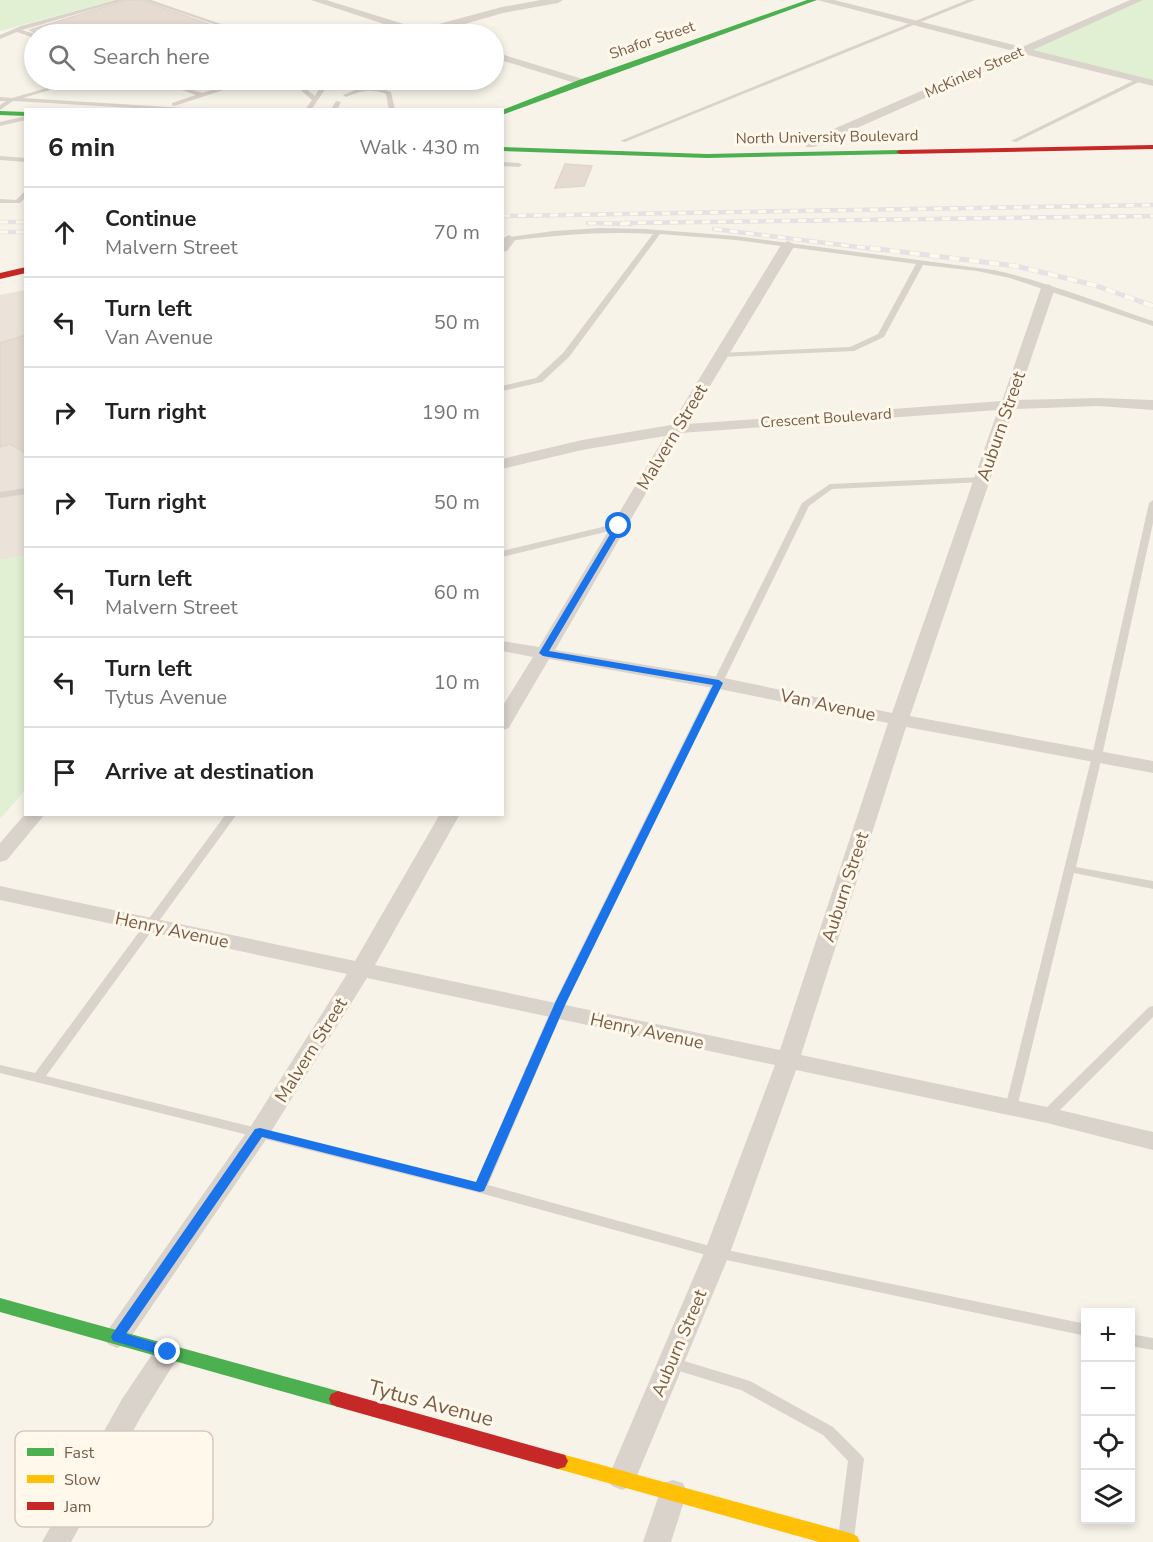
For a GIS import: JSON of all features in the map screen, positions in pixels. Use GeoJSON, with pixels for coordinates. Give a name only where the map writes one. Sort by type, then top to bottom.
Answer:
{"type":"FeatureCollection","features":[{"type":"Feature","properties":{"kind":"main road","name":"Shafor Street"},"geometry":{"type":"LineString","coordinates":[[504,112],[582,82],[814,0]]}},
{"type":"Feature","properties":{"kind":"main road"},"geometry":{"type":"LineString","coordinates":[[0,113],[24,116]]}},
{"type":"Feature","properties":{"kind":"main road"},"geometry":{"type":"LineString","coordinates":[[0,124],[24,126]]}},
{"type":"Feature","properties":{"kind":"main road","name":"North University Boulevard"},"geometry":{"type":"LineString","coordinates":[[504,136],[623,141],[810,144],[1153,139]]}},
{"type":"Feature","properties":{"kind":"main road","name":"North University Boulevard"},"geometry":{"type":"LineString","coordinates":[[504,149],[707,156],[1153,147]]}},
{"type":"Feature","properties":{"kind":"main road"},"geometry":{"type":"LineString","coordinates":[[0,276],[24,270]]}},
{"type":"Feature","properties":{"kind":"main road"},"geometry":{"type":"LineString","coordinates":[[0,286],[24,281]]}},
{"type":"Feature","properties":{"kind":"main road","name":"Tytus Avenue"},"geometry":{"type":"LineString","coordinates":[[0,1305],[848,1541]]}},
{"type":"Feature","properties":{"kind":"street"},"geometry":{"type":"LineString","coordinates":[[316,0],[391,24]]}},
{"type":"Feature","properties":{"kind":"street"},"geometry":{"type":"LineString","coordinates":[[455,24],[502,10],[558,0]]}},
{"type":"Feature","properties":{"kind":"street"},"geometry":{"type":"LineString","coordinates":[[822,0],[1153,83]]}},
{"type":"Feature","properties":{"kind":"street","name":"McKinley Street"},"geometry":{"type":"LineString","coordinates":[[810,144],[1138,0]]}},
{"type":"Feature","properties":{"kind":"street"},"geometry":{"type":"LineString","coordinates":[[504,58],[582,82]]}},
{"type":"Feature","properties":{"kind":"street","name":"Malvern Street"},"geometry":{"type":"LineString","coordinates":[[504,721],[720,355],[788,245]]}},
{"type":"Feature","properties":{"kind":"street","name":"Auburn Street"},"geometry":{"type":"LineString","coordinates":[[622,1478],[717,1253],[788,1061],[900,720],[1048,288]]}},
{"type":"Feature","properties":{"kind":"street","name":"Crescent Boulevard"},"geometry":{"type":"LineString","coordinates":[[504,464],[582,445],[677,429],[1008,405],[1100,402],[1153,405]]}},
{"type":"Feature","properties":{"kind":"street","name":"Van Avenue"},"geometry":{"type":"LineString","coordinates":[[504,646],[719,683],[900,720],[1153,767]]}},
{"type":"Feature","properties":{"kind":"street"},"geometry":{"type":"LineString","coordinates":[[0,856],[33,816]]}},
{"type":"Feature","properties":{"kind":"street","name":"Malvern Street"},"geometry":{"type":"LineString","coordinates":[[117,1337],[260,1132],[361,970],[449,816]]}},
{"type":"Feature","properties":{"kind":"street","name":"Henry Avenue"},"geometry":{"type":"LineString","coordinates":[[0,893],[1047,1115],[1153,1141]]}},
{"type":"Feature","properties":{"kind":"street"},"geometry":{"type":"LineString","coordinates":[[118,1431],[168,1352]]}},
{"type":"Feature","properties":{"kind":"street"},"geometry":{"type":"LineString","coordinates":[[657,1542],[673,1492]]}},
{"type":"Feature","properties":{"kind":"street"},"geometry":{"type":"LineString","coordinates":[[56,1542],[64,1527]]}},
{"type":"Feature","properties":{"kind":"lane"},"geometry":{"type":"LineString","coordinates":[[38,24],[122,0]]}},
{"type":"Feature","properties":{"kind":"lane"},"geometry":{"type":"LineString","coordinates":[[146,0],[217,24]]}},
{"type":"Feature","properties":{"kind":"lane"},"geometry":{"type":"LineString","coordinates":[[623,141],[972,0]]}},
{"type":"Feature","properties":{"kind":"lane"},"geometry":{"type":"LineString","coordinates":[[0,37],[24,28]]}},
{"type":"Feature","properties":{"kind":"lane"},"geometry":{"type":"LineString","coordinates":[[17,30],[24,32]]}},
{"type":"Feature","properties":{"kind":"lane"},"geometry":{"type":"LineString","coordinates":[[1014,141],[1139,80]]}},
{"type":"Feature","properties":{"kind":"lane"},"geometry":{"type":"LineString","coordinates":[[0,108],[11,100],[46,90]]}},
{"type":"Feature","properties":{"kind":"lane"},"geometry":{"type":"LineString","coordinates":[[185,90],[202,96]]}},
{"type":"Feature","properties":{"kind":"lane"},"geometry":{"type":"LineString","coordinates":[[165,107],[221,90]]}},
{"type":"Feature","properties":{"kind":"lane"},"geometry":{"type":"LineString","coordinates":[[304,90],[315,99]]}},
{"type":"Feature","properties":{"kind":"lane"},"geometry":{"type":"LineString","coordinates":[[309,108],[321,90]]}},
{"type":"Feature","properties":{"kind":"lane"},"geometry":{"type":"LineString","coordinates":[[346,95],[357,90]]}},
{"type":"Feature","properties":{"kind":"lane"},"geometry":{"type":"LineString","coordinates":[[382,90],[389,93],[392,108]]}},
{"type":"Feature","properties":{"kind":"lane"},"geometry":{"type":"LineString","coordinates":[[0,99],[181,108]]}},
{"type":"Feature","properties":{"kind":"lane"},"geometry":{"type":"LineString","coordinates":[[335,108],[338,102]]}},
{"type":"Feature","properties":{"kind":"lane"},"geometry":{"type":"LineString","coordinates":[[0,124],[24,117]]}},
{"type":"Feature","properties":{"kind":"lane"},"geometry":{"type":"LineString","coordinates":[[0,158],[24,160]]}},
{"type":"Feature","properties":{"kind":"lane"},"geometry":{"type":"LineString","coordinates":[[504,164],[519,165]]}},
{"type":"Feature","properties":{"kind":"lane"},"geometry":{"type":"LineString","coordinates":[[0,201],[18,202],[24,194]]}},
{"type":"Feature","properties":{"kind":"lane"},"geometry":{"type":"LineString","coordinates":[[506,243],[531,235],[658,231],[788,245],[988,272],[1048,288],[1153,324]]}},
{"type":"Feature","properties":{"kind":"lane"},"geometry":{"type":"LineString","coordinates":[[504,389],[539,380],[566,355],[658,231]]}},
{"type":"Feature","properties":{"kind":"lane"},"geometry":{"type":"LineString","coordinates":[[720,355],[851,349],[869,342],[881,335],[920,264]]}},
{"type":"Feature","properties":{"kind":"lane"},"geometry":{"type":"LineString","coordinates":[[480,1188],[560,1003],[805,505],[831,487],[982,480]]}},
{"type":"Feature","properties":{"kind":"lane"},"geometry":{"type":"LineString","coordinates":[[0,495],[24,491]]}},
{"type":"Feature","properties":{"kind":"lane"},"geometry":{"type":"LineString","coordinates":[[1011,1108],[1097,756],[1153,503]]}},
{"type":"Feature","properties":{"kind":"lane"},"geometry":{"type":"LineString","coordinates":[[504,554],[619,526]]}},
{"type":"Feature","properties":{"kind":"lane"},"geometry":{"type":"LineString","coordinates":[[38,1078],[231,816]]}},
{"type":"Feature","properties":{"kind":"lane"},"geometry":{"type":"LineString","coordinates":[[1070,869],[1153,885]]}},
{"type":"Feature","properties":{"kind":"lane"},"geometry":{"type":"LineString","coordinates":[[1047,1115],[1153,1010]]}},
{"type":"Feature","properties":{"kind":"lane"},"geometry":{"type":"LineString","coordinates":[[0,1069],[480,1188],[717,1253],[1081,1329]]}},
{"type":"Feature","properties":{"kind":"lane"},"geometry":{"type":"LineString","coordinates":[[1135,1341],[1153,1344]]}},
{"type":"Feature","properties":{"kind":"lane"},"geometry":{"type":"LineString","coordinates":[[671,1363],[745,1384],[828,1431],[856,1459],[848,1541]]}},
{"type":"Feature","properties":{"kind":"shaded area"},"geometry":{"type":"Polygon","coordinates":[[[24,290],[24,556],[0,560],[0,295],[24,290]]]}},
{"type":"Feature","properties":{"kind":"green space"},"geometry":{"type":"Polygon","coordinates":[[[0,0],[115,0],[24,24],[0,31],[0,0]]]}},
{"type":"Feature","properties":{"kind":"green space"},"geometry":{"type":"Polygon","coordinates":[[[1138,0],[1153,0],[1153,83],[1025,51],[1138,0]]]}},
{"type":"Feature","properties":{"kind":"green space"},"geometry":{"type":"Polygon","coordinates":[[[24,556],[24,791],[0,819],[0,560],[24,556]]]}},
{"type":"Feature","properties":{"kind":"building"},"geometry":{"type":"Polygon","coordinates":[[[127,0],[141,0],[208,24],[49,24],[127,0]]]}},
{"type":"Feature","properties":{"kind":"building"},"geometry":{"type":"Polygon","coordinates":[[[565,164],[592,166],[584,186],[555,188],[565,164]]]}},
{"type":"Feature","properties":{"kind":"building"},"geometry":{"type":"Polygon","coordinates":[[[24,336],[24,452],[10,444],[0,447],[0,343],[24,336]]]}},
{"type":"Feature","properties":{"kind":"railway"},"geometry":{"type":"LineString","coordinates":[[504,216],[1153,205]]}},
{"type":"Feature","properties":{"kind":"railway"},"geometry":{"type":"LineString","coordinates":[[622,223],[1153,216]]}},
{"type":"Feature","properties":{"kind":"railway"},"geometry":{"type":"LineString","coordinates":[[0,222],[24,222]]}},
{"type":"Feature","properties":{"kind":"railway"},"geometry":{"type":"LineString","coordinates":[[588,223],[631,224]]}},
{"type":"Feature","properties":{"kind":"railway"},"geometry":{"type":"LineString","coordinates":[[714,229],[882,250]]}},
{"type":"Feature","properties":{"kind":"railway"},"geometry":{"type":"LineString","coordinates":[[0,232],[24,232]]}},
{"type":"Feature","properties":{"kind":"railway"},"geometry":{"type":"LineString","coordinates":[[870,248],[1016,266],[1094,285],[1153,306]]}},
{"type":"Feature","properties":{"kind":"traffic: fast"},"geometry":{"type":"LineString","coordinates":[[504,112],[582,82],[814,0]]}},
{"type":"Feature","properties":{"kind":"traffic: fast"},"geometry":{"type":"LineString","coordinates":[[0,113],[24,114]]}},
{"type":"Feature","properties":{"kind":"traffic: fast"},"geometry":{"type":"LineString","coordinates":[[504,149],[707,156],[900,152]]}},
{"type":"Feature","properties":{"kind":"traffic: fast"},"geometry":{"type":"LineString","coordinates":[[0,1305],[338,1399]]}},
{"type":"Feature","properties":{"kind":"traffic: slow"},"geometry":{"type":"LineString","coordinates":[[558,1461],[850,1542]]}},
{"type":"Feature","properties":{"kind":"traffic: jam"},"geometry":{"type":"LineString","coordinates":[[900,152],[1153,147]]}},
{"type":"Feature","properties":{"kind":"traffic: jam"},"geometry":{"type":"LineString","coordinates":[[0,276],[24,270]]}},
{"type":"Feature","properties":{"kind":"traffic: jam"},"geometry":{"type":"LineString","coordinates":[[338,1399],[558,1461]]}},
{"type":"Feature","properties":{"kind":"route"},"geometry":{"type":"LineString","coordinates":[[168,1352],[117,1337],[260,1132],[480,1188],[560,1003],[719,683],[543,653],[619,526]]}}]}
